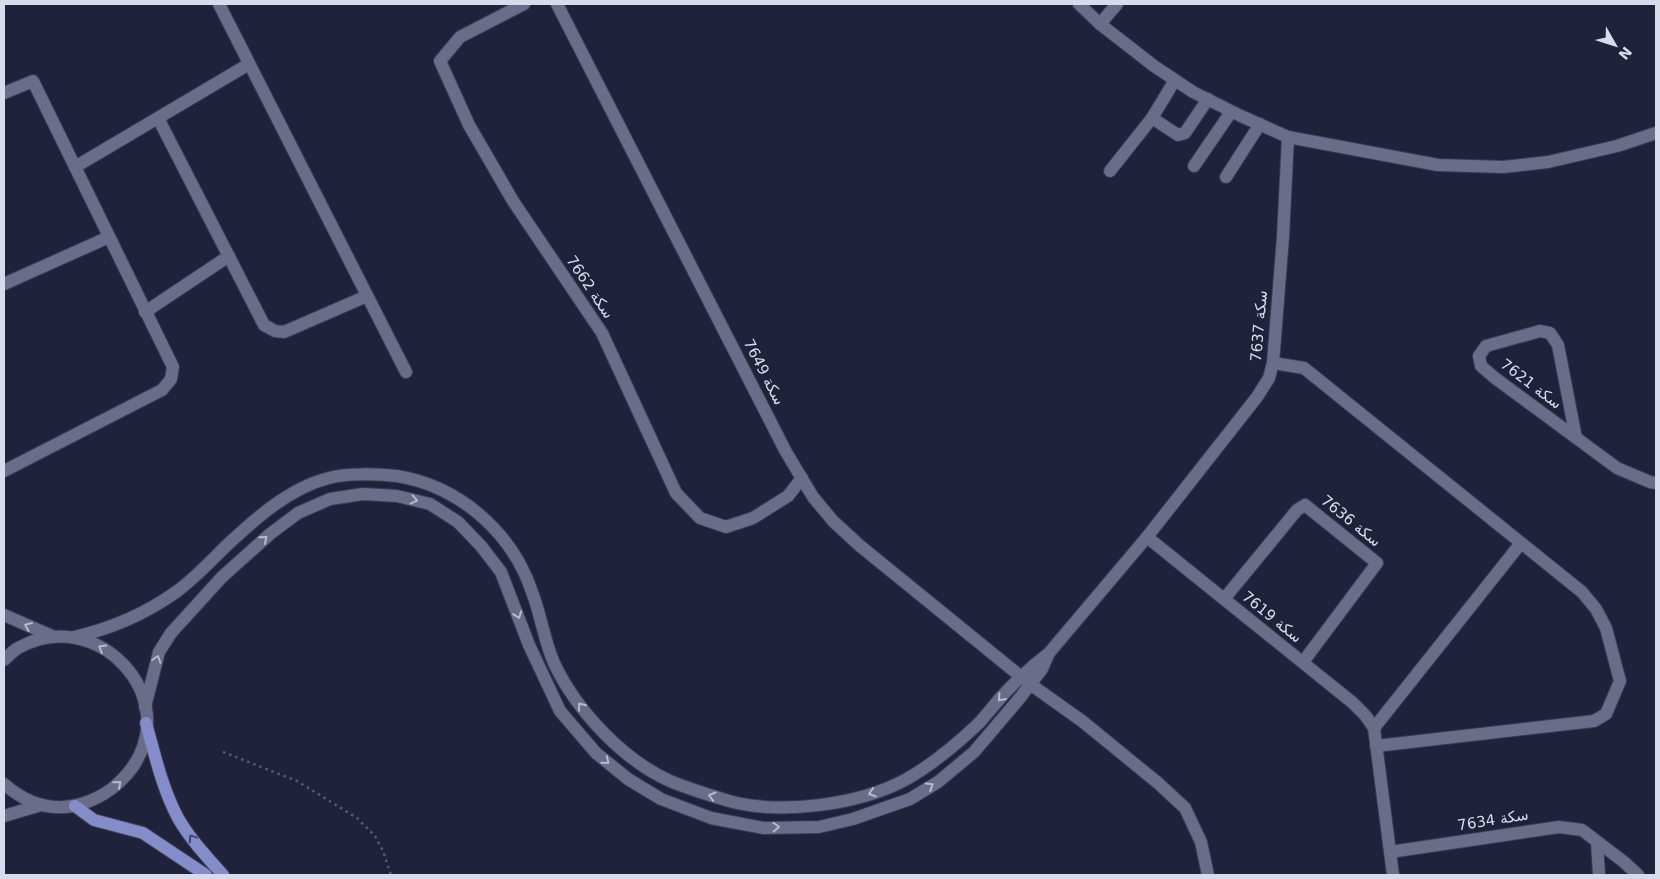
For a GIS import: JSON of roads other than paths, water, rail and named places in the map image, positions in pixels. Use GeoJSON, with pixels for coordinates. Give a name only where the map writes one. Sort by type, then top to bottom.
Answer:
{"type":"FeatureCollection","features":[{"type":"Feature","properties":{"kind":"main road"},"geometry":{"type":"LineString","coordinates":[[146,723],[162,781],[178,818],[199,848],[223,875]]}},
{"type":"Feature","properties":{"kind":"main road"},"geometry":{"type":"LineString","coordinates":[[75,806],[94,820],[143,833],[206,875]]}},
{"type":"Feature","properties":{"kind":"street"},"geometry":{"type":"LineString","coordinates":[[219,4],[406,372]]}},
{"type":"Feature","properties":{"kind":"street","name":"سكة 7662"},"geometry":{"type":"LineString","coordinates":[[524,4],[460,37],[440,62],[469,125],[512,201],[602,333],[676,493],[700,518],[726,527],[753,518],[788,496],[802,478]]}},
{"type":"Feature","properties":{"kind":"street","name":"سكة 7649"},"geometry":{"type":"LineString","coordinates":[[557,4],[786,452],[813,497],[833,521],[860,545],[1026,681],[1082,721],[1158,783],[1185,808],[1201,842],[1208,875]]}},
{"type":"Feature","properties":{"kind":"street"},"geometry":{"type":"LineString","coordinates":[[1079,4],[1100,24],[1175,80],[1231,112],[1288,136],[1438,164],[1503,167],[1548,162],[1617,146],[1656,133]]}},
{"type":"Feature","properties":{"kind":"street"},"geometry":{"type":"LineString","coordinates":[[1100,24],[1117,4]]}},
{"type":"Feature","properties":{"kind":"street"},"geometry":{"type":"LineString","coordinates":[[75,167],[249,64]]}},
{"type":"Feature","properties":{"kind":"street"},"geometry":{"type":"LineString","coordinates":[[1110,171],[1152,118],[1175,80]]}},
{"type":"Feature","properties":{"kind":"street"},"geometry":{"type":"LineString","coordinates":[[4,93],[33,81],[173,367],[171,380],[162,390],[4,471]]}},
{"type":"Feature","properties":{"kind":"street"},"geometry":{"type":"LineString","coordinates":[[1152,118],[1178,135],[1184,133],[1208,99]]}},
{"type":"Feature","properties":{"kind":"street"},"geometry":{"type":"LineString","coordinates":[[1194,166],[1231,112]]}},
{"type":"Feature","properties":{"kind":"street"},"geometry":{"type":"LineString","coordinates":[[158,118],[264,325],[274,331],[284,332],[367,296]]}},
{"type":"Feature","properties":{"kind":"street"},"geometry":{"type":"LineString","coordinates":[[1226,177],[1260,124]]}},
{"type":"Feature","properties":{"kind":"street","name":"سكة 7637"},"geometry":{"type":"LineString","coordinates":[[1147,537],[1257,398],[1269,378],[1273,363],[1283,237],[1288,136]]}},
{"type":"Feature","properties":{"kind":"street"},"geometry":{"type":"LineString","coordinates":[[4,284],[109,237]]}},
{"type":"Feature","properties":{"kind":"street"},"geometry":{"type":"LineString","coordinates":[[146,312],[229,256]]}},
{"type":"Feature","properties":{"kind":"street","name":"سكة 7621"},"geometry":{"type":"LineString","coordinates":[[1576,438],[1558,345],[1550,333],[1540,331],[1486,346],[1479,356],[1481,366],[1576,438],[1617,468],[1656,483]]}},
{"type":"Feature","properties":{"kind":"street"},"geometry":{"type":"LineString","coordinates":[[1273,363],[1304,368],[1582,592],[1596,609],[1606,628],[1620,681],[1606,714],[1594,722],[1376,746]]}},
{"type":"Feature","properties":{"kind":"street"},"geometry":{"type":"LineString","coordinates":[[4,615],[52,636],[74,637],[98,632],[150,609],[178,591],[256,518],[291,494],[330,478],[368,474],[398,476],[432,486],[464,502],[488,520],[513,552],[522,568],[532,591],[544,635],[555,664],[579,703],[602,731],[630,756],[667,780],[701,793],[747,806],[821,806],[871,793],[903,781],[924,768],[978,723],[1004,694],[1042,669],[1049,653],[1147,537]]}},
{"type":"Feature","properties":{"kind":"street"},"geometry":{"type":"LineString","coordinates":[[145,707],[160,652],[172,632],[222,577],[264,539],[298,513],[330,498],[363,494],[397,496],[430,504],[458,522],[502,572],[529,645],[560,712],[596,753],[628,779],[661,799],[711,818],[764,828],[819,826],[853,819],[910,799],[938,782],[974,752],[1026,681]]}},
{"type":"Feature","properties":{"kind":"street","name":"سكة 7636"},"geometry":{"type":"LineString","coordinates":[[1224,599],[1297,510],[1305,505],[1319,516],[1377,563],[1303,662]]}},
{"type":"Feature","properties":{"kind":"street","name":"سكة 7619"},"geometry":{"type":"LineString","coordinates":[[1147,537],[1353,702],[1374,728]]}},
{"type":"Feature","properties":{"kind":"street"},"geometry":{"type":"LineString","coordinates":[[1393,875],[1374,728],[1521,543]]}},
{"type":"Feature","properties":{"kind":"street"},"geometry":{"type":"LineString","coordinates":[[4,660],[18,648],[52,636]]}},
{"type":"Feature","properties":{"kind":"street"},"geometry":{"type":"LineString","coordinates":[[4,784],[18,796],[41,805],[62,808],[75,806],[100,798],[122,782],[138,759],[145,744],[146,723],[145,707],[136,681],[120,660],[98,645],[74,637]]}},
{"type":"Feature","properties":{"kind":"street"},"geometry":{"type":"LineString","coordinates":[[4,816],[41,805]]}},
{"type":"Feature","properties":{"kind":"street","name":"سكة 7634"},"geometry":{"type":"LineString","coordinates":[[1390,852],[1559,827],[1582,830],[1638,875]]}},
{"type":"Feature","properties":{"kind":"street"},"geometry":{"type":"LineString","coordinates":[[1598,842],[1599,875]]}}]}
